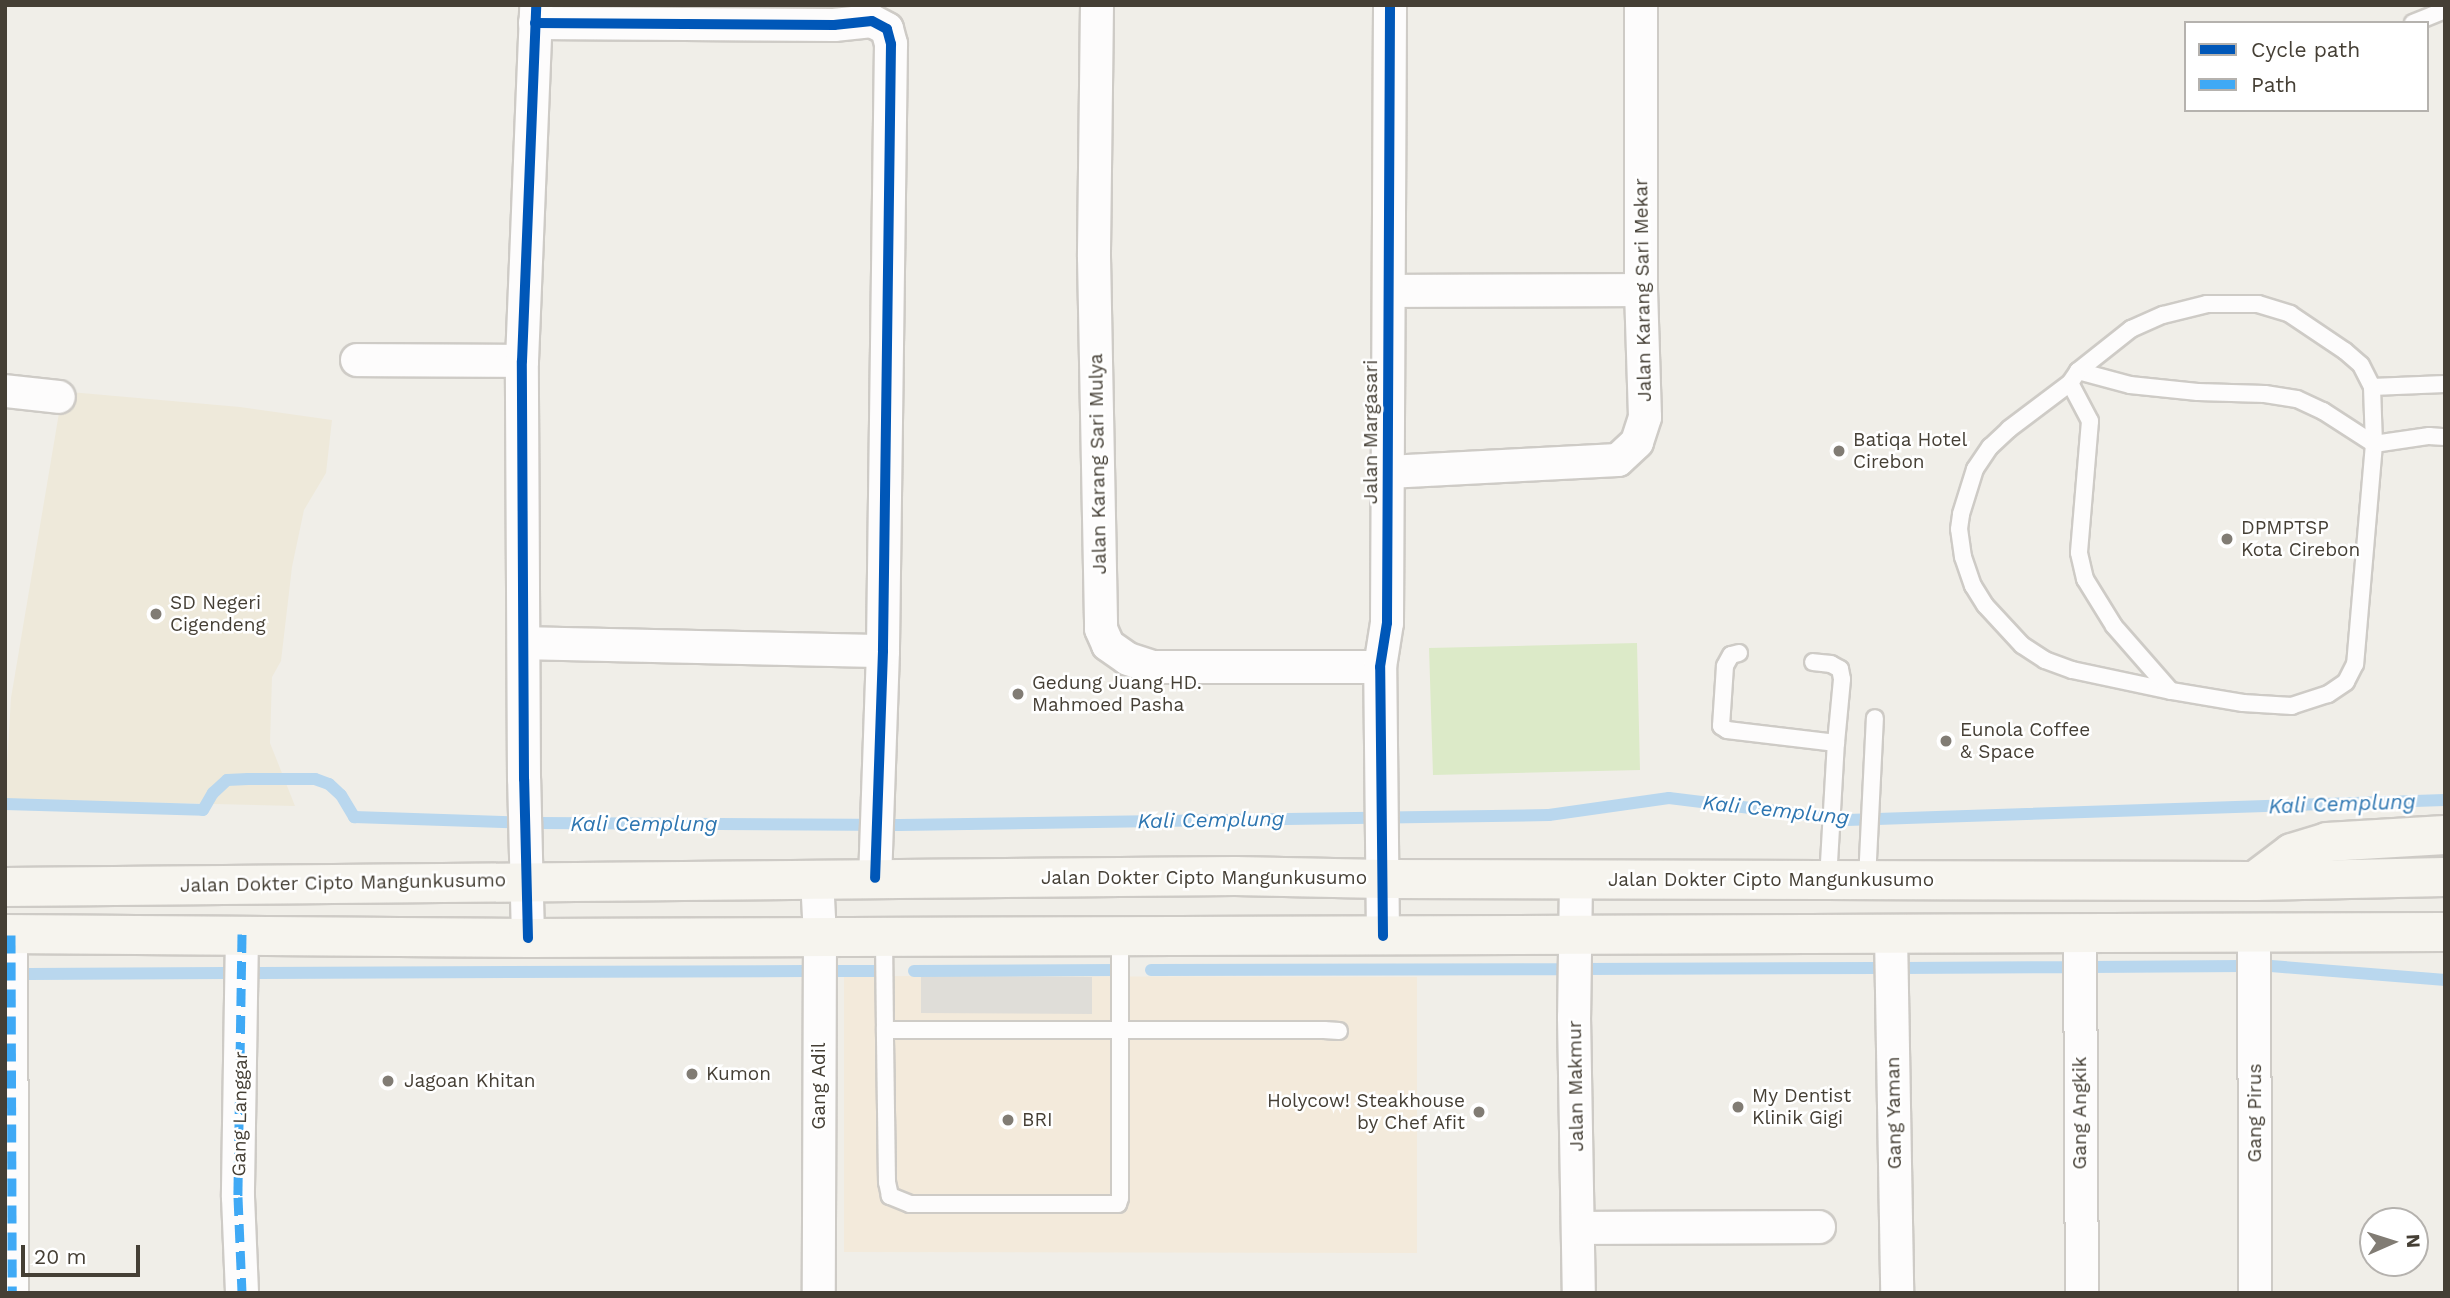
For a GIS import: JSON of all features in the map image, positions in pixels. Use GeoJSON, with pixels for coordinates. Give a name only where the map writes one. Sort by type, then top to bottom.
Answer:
{"type":"FeatureCollection","features":[{"type":"Feature","properties":{"kind":"main road"},"geometry":{"type":"LineString","coordinates":[[2255,881],[2292,853],[2327,842],[2445,835]]}},
{"type":"Feature","properties":{"kind":"main road","name":"Jalan Dokter Cipto Mangunkusumo"},"geometry":{"type":"LineString","coordinates":[[5,887],[526,873],[817,879],[875,862],[1235,876],[1382,869],[1576,880],[1829,865],[2255,881],[2445,877]]}},
{"type":"Feature","properties":{"kind":"main road"},"geometry":{"type":"LineString","coordinates":[[8,934],[528,938],[2445,932]]}},
{"type":"Feature","properties":{"kind":"street","name":"Jalan Karang Sari Mulya"},"geometry":{"type":"LineString","coordinates":[[1097,5],[1094,257],[1101,629],[1108,645],[1128,659],[1153,667],[1380,667]]}},
{"type":"Feature","properties":{"kind":"street","name":"Jalan Margasari"},"geometry":{"type":"LineString","coordinates":[[1383,936],[1380,667],[1387,623],[1390,5]]}},
{"type":"Feature","properties":{"kind":"street","name":"Jalan Karang Sari Mekar"},"geometry":{"type":"LineString","coordinates":[[1388,472],[1618,460],[1630,453],[1637,442],[1645,417],[1641,290],[1641,5]]}},
{"type":"Feature","properties":{"kind":"street"},"geometry":{"type":"LineString","coordinates":[[528,938],[524,785],[522,361],[536,14],[834,15],[872,21],[887,29],[891,44],[883,651],[875,862]]}},
{"type":"Feature","properties":{"kind":"street"},"geometry":{"type":"LineString","coordinates":[[1390,290],[1641,290]]}},
{"type":"Feature","properties":{"kind":"street"},"geometry":{"type":"LineString","coordinates":[[357,360],[522,361]]}},
{"type":"Feature","properties":{"kind":"street"},"geometry":{"type":"LineString","coordinates":[[5,391],[59,397]]}},
{"type":"Feature","properties":{"kind":"street"},"geometry":{"type":"LineString","coordinates":[[524,643],[883,651]]}},
{"type":"Feature","properties":{"kind":"street","name":"Gang Adil"},"geometry":{"type":"LineString","coordinates":[[817,879],[820,937],[819,1293]]}},
{"type":"Feature","properties":{"kind":"street","name":"Jalan Makmur"},"geometry":{"type":"LineString","coordinates":[[1576,880],[1574,1017],[1579,1293]]}},
{"type":"Feature","properties":{"kind":"street","name":"Gang Angkik"},"geometry":{"type":"LineString","coordinates":[[2080,933],[2082,1293]]}},
{"type":"Feature","properties":{"kind":"street","name":"Gang Pirus"},"geometry":{"type":"LineString","coordinates":[[2254,933],[2255,1293]]}},
{"type":"Feature","properties":{"kind":"street"},"geometry":{"type":"LineString","coordinates":[[8,934],[12,1293]]}},
{"type":"Feature","properties":{"kind":"street","name":"Gang Langgar"},"geometry":{"type":"LineString","coordinates":[[242,934],[238,1197],[242,1293]]}},
{"type":"Feature","properties":{"kind":"street","name":"Gang Yaman"},"geometry":{"type":"LineString","coordinates":[[1891,934],[1897,1293]]}},
{"type":"Feature","properties":{"kind":"street"},"geometry":{"type":"LineString","coordinates":[[1579,1228],[1819,1227]]}},
{"type":"Feature","properties":{"kind":"lane"},"geometry":{"type":"LineString","coordinates":[[2418,21],[2445,10]]}},
{"type":"Feature","properties":{"kind":"lane"},"geometry":{"type":"LineString","coordinates":[[2207,304],[2258,304],[2290,314],[2345,351],[2361,365],[2372,387],[2374,444],[2355,664],[2346,682],[2328,694],[2292,706],[2243,703],[2071,670],[2045,660],[2022,645],[1985,605],[1973,586],[1963,557],[1959,529],[1975,469],[1990,447],[2010,429],[2132,329],[2163,314],[2207,304]]}},
{"type":"Feature","properties":{"kind":"lane"},"geometry":{"type":"LineString","coordinates":[[2074,377],[2130,386],[2265,394],[2297,399],[2323,411],[2374,444],[2445,436]]}},
{"type":"Feature","properties":{"kind":"lane"},"geometry":{"type":"LineString","coordinates":[[2074,377],[2090,421],[2091,438],[2079,554],[2085,579],[2114,626],[2171,691]]}},
{"type":"Feature","properties":{"kind":"lane"},"geometry":{"type":"LineString","coordinates":[[2372,387],[2445,384]]}},
{"type":"Feature","properties":{"kind":"lane"},"geometry":{"type":"LineString","coordinates":[[1739,653],[1731,655],[1725,666],[1721,726],[1727,730],[1836,743]]}},
{"type":"Feature","properties":{"kind":"lane"},"geometry":{"type":"LineString","coordinates":[[1813,662],[1831,664],[1840,669],[1842,678],[1829,865]]}},
{"type":"Feature","properties":{"kind":"lane"},"geometry":{"type":"LineString","coordinates":[[1868,866],[1875,718]]}},
{"type":"Feature","properties":{"kind":"lane"},"geometry":{"type":"LineString","coordinates":[[884,937],[887,1182],[890,1196],[909,1204],[1112,1205],[1118,1204],[1120,1198],[1120,936]]}},
{"type":"Feature","properties":{"kind":"lane"},"geometry":{"type":"LineString","coordinates":[[885,1030],[1339,1031]]}},
{"type":"Feature","properties":{"kind":"shaded area","name":"SD Negeri Cigendeng"},"geometry":{"type":"Polygon","coordinates":[[[70,392],[240,407],[332,420],[326,473],[304,510],[292,567],[281,661],[272,677],[270,743],[295,806],[5,799],[11,698],[60,407],[70,392]]]}},
{"type":"Feature","properties":{"kind":"shaded area"},"geometry":{"type":"Polygon","coordinates":[[[844,976],[1417,977],[1417,1253],[844,1252],[844,976]]]}},
{"type":"Feature","properties":{"kind":"shaded area"},"geometry":{"type":"Polygon","coordinates":[[[921,976],[1092,977],[1092,1014],[921,1013],[921,976]]]}},
{"type":"Feature","properties":{"kind":"green space"},"geometry":{"type":"Polygon","coordinates":[[[1637,643],[1640,770],[1433,775],[1429,648],[1637,643]]]}},
{"type":"Feature","properties":{"kind":"waterway","name":"Kali Cemplung"},"geometry":{"type":"LineString","coordinates":[[5,804],[203,810],[213,793],[227,780],[248,779],[315,779],[329,784],[341,795],[354,817],[539,823],[900,825],[1549,815],[1669,798],[1847,820],[2445,800]]}},
{"type":"Feature","properties":{"kind":"waterway"},"geometry":{"type":"LineString","coordinates":[[2088,967],[2245,966]]}},
{"type":"Feature","properties":{"kind":"waterway"},"geometry":{"type":"LineString","coordinates":[[2271,966],[2445,980]]}},
{"type":"Feature","properties":{"kind":"waterway"},"geometry":{"type":"LineString","coordinates":[[1902,968],[2069,967]]}},
{"type":"Feature","properties":{"kind":"waterway"},"geometry":{"type":"LineString","coordinates":[[1581,969],[1877,968]]}},
{"type":"Feature","properties":{"kind":"waterway"},"geometry":{"type":"LineString","coordinates":[[1151,970],[1560,969]]}},
{"type":"Feature","properties":{"kind":"waterway"},"geometry":{"type":"LineString","coordinates":[[914,971],[1117,970]]}},
{"type":"Feature","properties":{"kind":"waterway"},"geometry":{"type":"LineString","coordinates":[[258,973],[805,971]]}},
{"type":"Feature","properties":{"kind":"waterway"},"geometry":{"type":"LineString","coordinates":[[834,971],[883,971]]}},
{"type":"Feature","properties":{"kind":"waterway"},"geometry":{"type":"LineString","coordinates":[[29,974],[225,973]]}},
{"type":"Feature","properties":{"kind":"marked path"},"geometry":{"type":"LineString","coordinates":[[242,934],[238,1197],[242,1293]]}},
{"type":"Feature","properties":{"kind":"marked path"},"geometry":{"type":"LineString","coordinates":[[11,935],[12,1293]]}},
{"type":"Feature","properties":{"kind":"cycle path"},"geometry":{"type":"LineString","coordinates":[[528,938],[524,779],[522,361],[536,5]]}},
{"type":"Feature","properties":{"kind":"cycle path"},"geometry":{"type":"LineString","coordinates":[[1383,936],[1380,667],[1387,623],[1390,5]]}},
{"type":"Feature","properties":{"kind":"cycle path"},"geometry":{"type":"LineString","coordinates":[[535,23],[834,25],[872,21],[887,29],[891,44],[883,651],[875,878]]}},
{"type":"Feature","properties":{"kind":"place","name":"Batiqa Hotel Cirebon"},"geometry":{"type":"Point","coordinates":[1839,451]}},
{"type":"Feature","properties":{"kind":"place","name":"DPMPTSP Kota Cirebon"},"geometry":{"type":"Point","coordinates":[2227,539]}},
{"type":"Feature","properties":{"kind":"place","name":"SD Negeri Cigendeng"},"geometry":{"type":"Point","coordinates":[156,614]}},
{"type":"Feature","properties":{"kind":"place","name":"Gedung Juang HD. Mahmoed Pasha"},"geometry":{"type":"Point","coordinates":[1018,694]}},
{"type":"Feature","properties":{"kind":"place","name":"Eunola Coffee & Space"},"geometry":{"type":"Point","coordinates":[1946,741]}},
{"type":"Feature","properties":{"kind":"place","name":"Kumon"},"geometry":{"type":"Point","coordinates":[692,1074]}},
{"type":"Feature","properties":{"kind":"place","name":"Jagoan Khitan"},"geometry":{"type":"Point","coordinates":[388,1081]}},
{"type":"Feature","properties":{"kind":"place","name":"My Dentist Klinik Gigi"},"geometry":{"type":"Point","coordinates":[1738,1107]}},
{"type":"Feature","properties":{"kind":"place","name":"Holycow! Steakhouse by Chef Afit"},"geometry":{"type":"Point","coordinates":[1479,1112]}},
{"type":"Feature","properties":{"kind":"place","name":"BRI"},"geometry":{"type":"Point","coordinates":[1008,1120]}}]}
